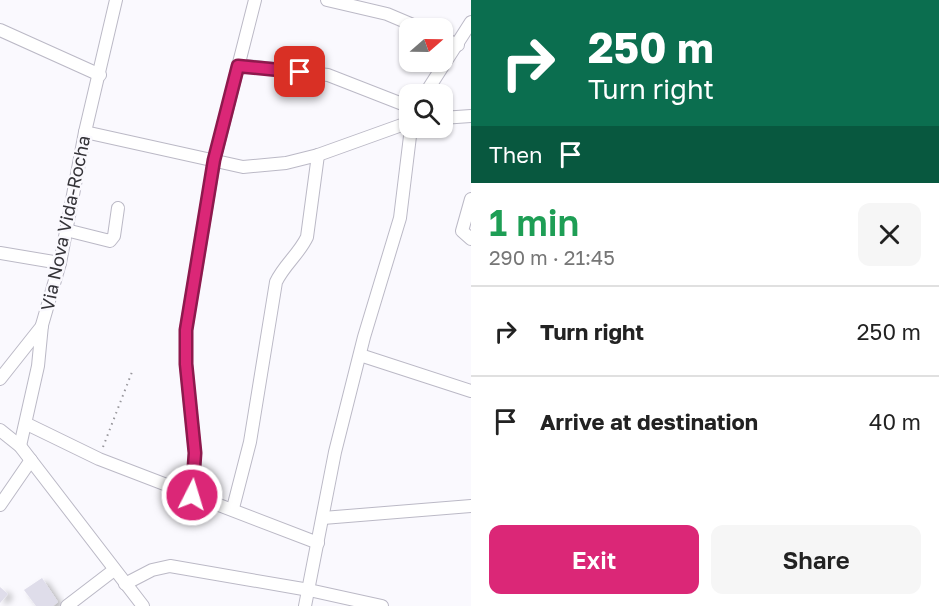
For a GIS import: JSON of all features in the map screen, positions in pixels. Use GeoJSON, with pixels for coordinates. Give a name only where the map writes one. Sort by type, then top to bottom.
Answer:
{"type":"FeatureCollection","features":[{"type":"Feature","properties":{"kind":"street"},"geometry":{"type":"LineString","coordinates":[[192,495],[195,453],[186,364],[186,330],[214,160],[255,0]]}},
{"type":"Feature","properties":{"kind":"street"},"geometry":{"type":"LineString","coordinates":[[327,0],[387,14],[399,19]]}},
{"type":"Feature","properties":{"kind":"street","name":"Via Nova Vida-Rocha"},"geometry":{"type":"LineString","coordinates":[[20,446],[27,424],[38,366],[42,325],[60,263],[85,132],[100,75],[112,2]]}},
{"type":"Feature","properties":{"kind":"street"},"geometry":{"type":"LineString","coordinates":[[432,84],[471,22]]}},
{"type":"Feature","properties":{"kind":"street"},"geometry":{"type":"LineString","coordinates":[[0,30],[100,75]]}},
{"type":"Feature","properties":{"kind":"street"},"geometry":{"type":"LineString","coordinates":[[453,43],[458,45]]}},
{"type":"Feature","properties":{"kind":"street"},"geometry":{"type":"LineString","coordinates":[[238,66],[328,75],[399,103]]}},
{"type":"Feature","properties":{"kind":"street"},"geometry":{"type":"LineString","coordinates":[[453,118],[471,117]]}},
{"type":"Feature","properties":{"kind":"street"},"geometry":{"type":"LineString","coordinates":[[85,132],[243,167],[267,166],[318,155],[399,126]]}},
{"type":"Feature","properties":{"kind":"street"},"geometry":{"type":"LineString","coordinates":[[305,606],[335,452],[360,355],[400,218],[410,138]]}},
{"type":"Feature","properties":{"kind":"street"},"geometry":{"type":"LineString","coordinates":[[233,508],[250,441],[276,282],[282,269],[302,247],[307,237],[318,155]]}},
{"type":"Feature","properties":{"kind":"street"},"geometry":{"type":"LineString","coordinates":[[471,199],[462,231],[471,239]]}},
{"type":"Feature","properties":{"kind":"street"},"geometry":{"type":"LineString","coordinates":[[66,230],[110,241],[114,236],[118,208]]}},
{"type":"Feature","properties":{"kind":"street"},"geometry":{"type":"LineString","coordinates":[[0,253],[60,263]]}},
{"type":"Feature","properties":{"kind":"street"},"geometry":{"type":"LineString","coordinates":[[0,379],[42,325]]}},
{"type":"Feature","properties":{"kind":"street"},"geometry":{"type":"LineString","coordinates":[[360,355],[471,392]]}},
{"type":"Feature","properties":{"kind":"street"},"geometry":{"type":"LineString","coordinates":[[27,424],[99,459],[192,495],[233,508],[318,543]]}},
{"type":"Feature","properties":{"kind":"street"},"geometry":{"type":"LineString","coordinates":[[0,430],[20,446],[143,606]]}},
{"type":"Feature","properties":{"kind":"street"},"geometry":{"type":"LineString","coordinates":[[0,505],[31,460]]}},
{"type":"Feature","properties":{"kind":"street"},"geometry":{"type":"LineString","coordinates":[[323,518],[471,506]]}},
{"type":"Feature","properties":{"kind":"street"},"geometry":{"type":"LineString","coordinates":[[125,584],[152,570],[170,566],[309,590],[382,606]]}},
{"type":"Feature","properties":{"kind":"street"},"geometry":{"type":"LineString","coordinates":[[67,606],[114,570]]}},
{"type":"Feature","properties":{"kind":"path"},"geometry":{"type":"LineString","coordinates":[[99,459],[132,372]]}},
{"type":"Feature","properties":{"kind":"building"},"geometry":{"type":"Polygon","coordinates":[[[42,578],[58,602],[53,606],[36,606],[24,590],[42,578]]]}},
{"type":"Feature","properties":{"kind":"building"},"geometry":{"type":"Polygon","coordinates":[[[0,587],[8,594],[0,603],[0,587]]]}},
{"type":"Feature","properties":{"kind":"route"},"geometry":{"type":"LineString","coordinates":[[192,495],[195,453],[186,364],[186,330],[204,235],[214,160],[238,66],[300,72]]}}]}
